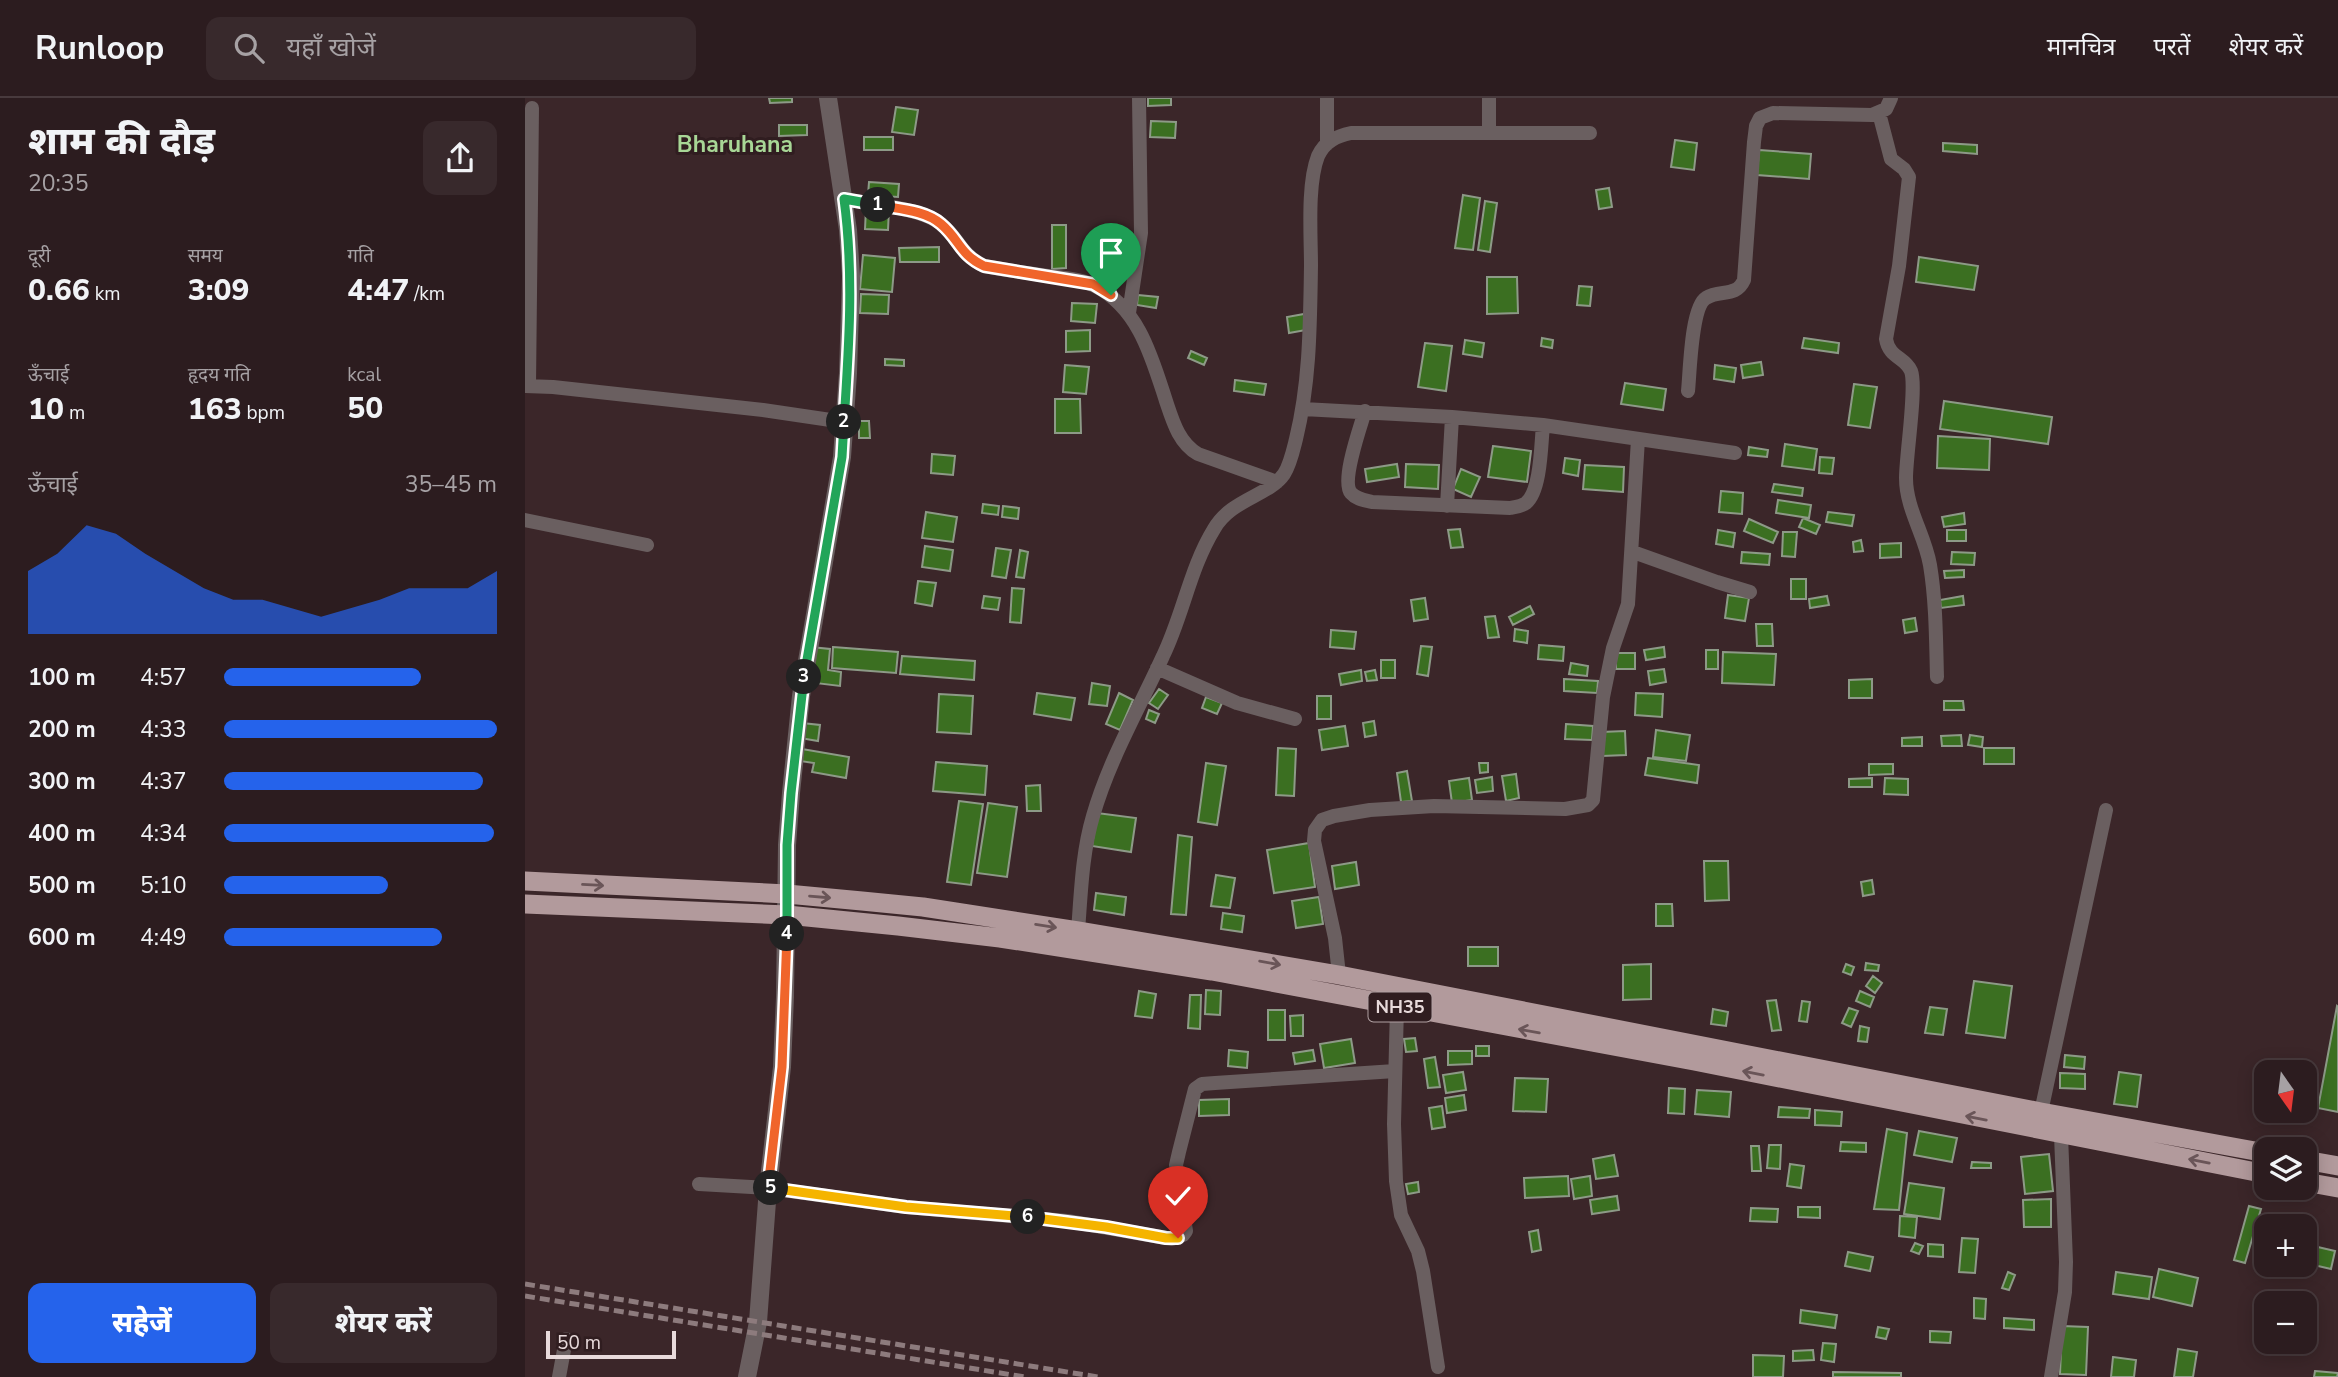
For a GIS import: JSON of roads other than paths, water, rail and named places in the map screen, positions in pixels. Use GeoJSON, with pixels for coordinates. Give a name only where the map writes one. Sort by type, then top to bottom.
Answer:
{"type":"FeatureCollection","features":[{"type":"Feature","properties":{"kind":"highway","name":"NH35"},"geometry":{"type":"LineString","coordinates":[[525,881],[787,894],[923,907],[1077,931],[1339,975],[2254,1151]]}},
{"type":"Feature","properties":{"kind":"highway","name":"NH35"},"geometry":{"type":"LineString","coordinates":[[525,904],[787,915],[1000,938],[1212,971],[1694,1061],[2254,1172]]}},
{"type":"Feature","properties":{"kind":"highway"},"geometry":{"type":"LineString","coordinates":[[2317,1162],[2338,1166]]}},
{"type":"Feature","properties":{"kind":"highway"},"geometry":{"type":"LineString","coordinates":[[2317,1184],[2338,1188]]}},
{"type":"Feature","properties":{"kind":"street"},"geometry":{"type":"LineString","coordinates":[[747,1377],[758,1322],[768,1188],[782,1067],[791,793],[801,696],[840,469],[851,318],[851,275],[844,199],[828,98]]}},
{"type":"Feature","properties":{"kind":"street"},"geometry":{"type":"LineString","coordinates":[[1129,313],[1142,233],[1139,98]]}},
{"type":"Feature","properties":{"kind":"street"},"geometry":{"type":"LineString","coordinates":[[1327,98],[1327,144]]}},
{"type":"Feature","properties":{"kind":"street"},"geometry":{"type":"LineString","coordinates":[[1489,98],[1489,132]]}},
{"type":"Feature","properties":{"kind":"street"},"geometry":{"type":"LineString","coordinates":[[1688,391],[1695,328],[1702,302],[1707,297],[1735,292],[1744,280],[1754,142],[1760,118],[1773,113],[1860,116],[1886,109],[1891,98]]}},
{"type":"Feature","properties":{"kind":"street"},"geometry":{"type":"LineString","coordinates":[[532,108],[527,386],[750,409],[844,422]]}},
{"type":"Feature","properties":{"kind":"street"},"geometry":{"type":"LineString","coordinates":[[1879,113],[1891,159],[1905,169],[1909,177],[1899,266],[1886,339],[1892,354],[1911,371],[1906,480],[1909,504],[1930,564],[1937,677]]}},
{"type":"Feature","properties":{"kind":"street"},"geometry":{"type":"LineString","coordinates":[[1077,931],[1086,844],[1093,815],[1127,730],[1164,656],[1203,548],[1215,526],[1238,504],[1277,482],[1285,473],[1290,460],[1303,409],[1309,357],[1311,214],[1314,172],[1319,154],[1336,136],[1351,133],[1590,134]]}},
{"type":"Feature","properties":{"kind":"street"},"geometry":{"type":"LineString","coordinates":[[844,199],[919,213],[939,222],[970,259],[984,266],[1093,284],[1111,295],[1129,313],[1150,352],[1171,417],[1187,448],[1277,482]]}},
{"type":"Feature","properties":{"kind":"street"},"geometry":{"type":"LineString","coordinates":[[1303,409],[1543,425],[1735,453]]}},
{"type":"Feature","properties":{"kind":"street"},"geometry":{"type":"LineString","coordinates":[[1364,411],[1347,479],[1349,491],[1357,498],[1372,502],[1510,508],[1524,505],[1532,496],[1537,481],[1543,425]]}},
{"type":"Feature","properties":{"kind":"street"},"geometry":{"type":"LineString","coordinates":[[1447,506],[1452,417]]}},
{"type":"Feature","properties":{"kind":"street"},"geometry":{"type":"LineString","coordinates":[[1339,975],[1335,938],[1314,841],[1315,830],[1322,820],[1370,810],[1434,806],[1580,808],[1593,800],[1603,697],[1613,648],[1628,604],[1638,439]]}},
{"type":"Feature","properties":{"kind":"street"},"geometry":{"type":"LineString","coordinates":[[525,520],[647,545]]}},
{"type":"Feature","properties":{"kind":"street"},"geometry":{"type":"LineString","coordinates":[[1633,552],[1750,592]]}},
{"type":"Feature","properties":{"kind":"street"},"geometry":{"type":"LineString","coordinates":[[1157,668],[1237,703],[1295,719]]}},
{"type":"Feature","properties":{"kind":"street"},"geometry":{"type":"LineString","coordinates":[[2041,1112],[2105,810]]}},
{"type":"Feature","properties":{"kind":"street"},"geometry":{"type":"LineString","coordinates":[[1397,1007],[1394,1124],[1396,1181],[1401,1215],[1418,1251],[1423,1271],[1438,1367]]}},
{"type":"Feature","properties":{"kind":"street"},"geometry":{"type":"LineString","coordinates":[[699,1184],[768,1188],[906,1207],[1067,1221],[1173,1239],[1183,1235],[1185,1231],[1176,1166],[1195,1089],[1202,1084],[1395,1071]]}},
{"type":"Feature","properties":{"kind":"street"},"geometry":{"type":"LineString","coordinates":[[2051,1377],[2066,1292],[2061,1135]]}},
{"type":"Feature","properties":{"kind":"street"},"geometry":{"type":"LineString","coordinates":[[559,1377],[566,1339]]}},
{"type":"Feature","properties":{"kind":"railway"},"geometry":{"type":"LineString","coordinates":[[525,1284],[1098,1377]]}},
{"type":"Feature","properties":{"kind":"railway"},"geometry":{"type":"LineString","coordinates":[[525,1296],[1025,1377]]}},
{"type":"Feature","properties":{"kind":"district","name":"Bharuhana"},"geometry":{"type":"Point","coordinates":[735,144]}}]}
